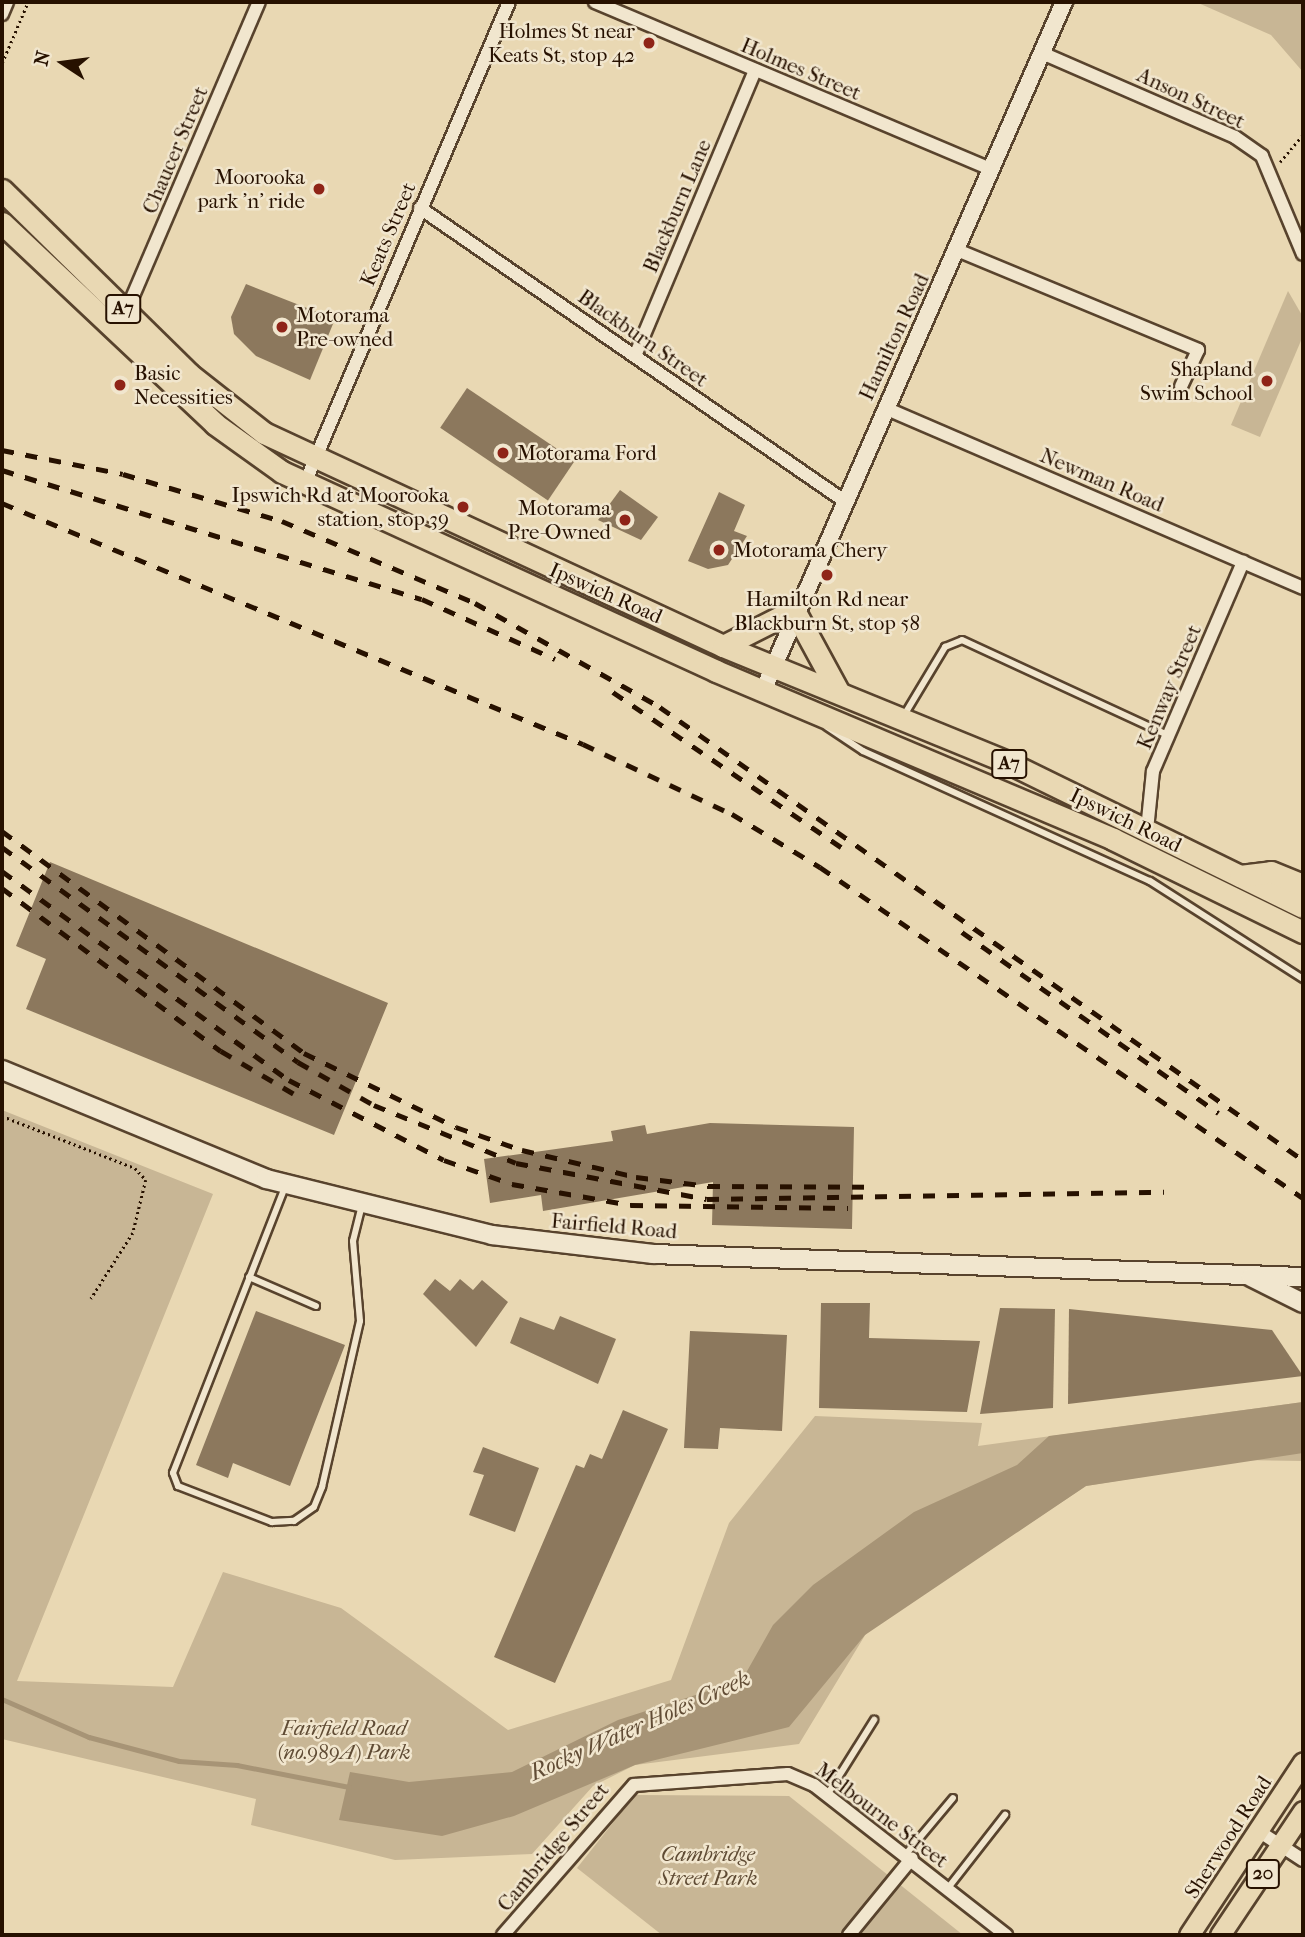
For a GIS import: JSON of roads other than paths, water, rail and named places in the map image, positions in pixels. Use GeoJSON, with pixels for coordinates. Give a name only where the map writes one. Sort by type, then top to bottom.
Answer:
{"type":"FeatureCollection","features":[{"type":"Feature","properties":{"kind":"highway","name":"Ipswich Road"},"geometry":{"type":"LineString","coordinates":[[2,190],[126,313],[233,412],[315,459],[723,646],[902,719],[1147,830],[1240,876]]}},
{"type":"Feature","properties":{"kind":"highway","name":"Ipswich Road"},"geometry":{"type":"LineString","coordinates":[[2,223],[215,424],[305,483],[763,691],[1113,839],[1303,932]]}},
{"type":"Feature","properties":{"kind":"highway"},"geometry":{"type":"LineString","coordinates":[[723,646],[794,610],[839,693]]}},
{"type":"Feature","properties":{"kind":"highway"},"geometry":{"type":"LineString","coordinates":[[1240,876],[1271,872],[1303,885]]}},
{"type":"Feature","properties":{"kind":"highway","name":"A7"},"geometry":{"type":"LineString","coordinates":[[1240,876],[1303,907]]}},
{"type":"Feature","properties":{"kind":"main road","name":"Fairfield Road"},"geometry":{"type":"LineString","coordinates":[[2,1070],[285,1185],[492,1235],[609,1251],[1303,1277]]}},
{"type":"Feature","properties":{"kind":"main road","name":"Fairfield Road"},"geometry":{"type":"LineString","coordinates":[[1251,1277],[1303,1303]]}},
{"type":"Feature","properties":{"kind":"main road","name":"Sherwood Road"},"geometry":{"type":"LineString","coordinates":[[1189,1935],[1260,1832],[1303,1762]]}},
{"type":"Feature","properties":{"kind":"main road","name":"20"},"geometry":{"type":"LineString","coordinates":[[1220,1935],[1303,1811]]}},
{"type":"Feature","properties":{"kind":"street"},"geometry":{"type":"LineString","coordinates":[[2,14],[7,2]]}},
{"type":"Feature","properties":{"kind":"street","name":"Chaucer Street"},"geometry":{"type":"LineString","coordinates":[[126,313],[259,2]]}},
{"type":"Feature","properties":{"kind":"street","name":"Keats Street"},"geometry":{"type":"LineString","coordinates":[[305,483],[509,2]]}},
{"type":"Feature","properties":{"kind":"street","name":"Holmes Street"},"geometry":{"type":"LineString","coordinates":[[595,2],[992,170]]}},
{"type":"Feature","properties":{"kind":"street","name":"Hamilton Road"},"geometry":{"type":"LineString","coordinates":[[763,691],[794,610],[957,250],[1065,2]]}},
{"type":"Feature","properties":{"kind":"street","name":"Anson Street"},"geometry":{"type":"LineString","coordinates":[[1042,53],[1235,137],[1273,170],[1303,254]]}},
{"type":"Feature","properties":{"kind":"street","name":"Blackburn Lane"},"geometry":{"type":"LineString","coordinates":[[635,356],[755,71]]}},
{"type":"Feature","properties":{"kind":"street","name":"Blackburn Street"},"geometry":{"type":"LineString","coordinates":[[420,208],[843,500]]}},
{"type":"Feature","properties":{"kind":"street"},"geometry":{"type":"LineString","coordinates":[[957,250],[1198,349],[1181,386]]}},
{"type":"Feature","properties":{"kind":"street","name":"Newman Road"},"geometry":{"type":"LineString","coordinates":[[885,408],[1303,588]]}},
{"type":"Feature","properties":{"kind":"street","name":"Kenway Street"},"geometry":{"type":"LineString","coordinates":[[1147,830],[1147,791],[1243,562]]}},
{"type":"Feature","properties":{"kind":"street","name":"Melbourne Street"},"geometry":{"type":"LineString","coordinates":[[634,1785],[788,1774],[827,1795],[909,1856],[1006,1935]]}},
{"type":"Feature","properties":{"kind":"street","name":"Cambridge Street"},"geometry":{"type":"LineString","coordinates":[[503,1935],[634,1785]]}},
{"type":"Feature","properties":{"kind":"street"},"geometry":{"type":"LineString","coordinates":[[1260,1832],[1303,1860]]}},
{"type":"Feature","properties":{"kind":"street"},"geometry":{"type":"LineString","coordinates":[[849,1935],[909,1856]]}},
{"type":"Feature","properties":{"kind":"lane"},"geometry":{"type":"LineString","coordinates":[[902,719],[945,647],[962,640],[1169,736]]}},
{"type":"Feature","properties":{"kind":"lane","name":"Ipswich Road"},"geometry":{"type":"LineString","coordinates":[[814,713],[863,751],[1186,901],[1303,979]]}},
{"type":"Feature","properties":{"kind":"lane"},"geometry":{"type":"LineString","coordinates":[[285,1185],[173,1473],[178,1486],[272,1522],[294,1521],[314,1507],[322,1487],[352,1368],[360,1321],[353,1241],[362,1205]]}},
{"type":"Feature","properties":{"kind":"lane"},"geometry":{"type":"LineString","coordinates":[[249,1277],[316,1306]]}},
{"type":"Feature","properties":{"kind":"lane"},"geometry":{"type":"LineString","coordinates":[[827,1795],[874,1720]]}},
{"type":"Feature","properties":{"kind":"lane"},"geometry":{"type":"LineString","coordinates":[[909,1856],[953,1798]]}},
{"type":"Feature","properties":{"kind":"lane"},"geometry":{"type":"LineString","coordinates":[[948,1888],[1005,1815]]}},
{"type":"Feature","properties":{"kind":"water"},"geometry":{"type":"Polygon","coordinates":[[[1303,1402],[1303,1453],[1086,1486],[865,1635],[789,1727],[635,1765],[514,1816],[442,1836],[339,1820],[350,1772],[409,1782],[512,1772],[618,1720],[742,1680],[773,1625],[813,1585],[914,1512],[1017,1465],[1049,1436],[1303,1402]]]}},
{"type":"Feature","properties":{"kind":"waterway","name":"Rocky Water Holes Creek"},"geometry":{"type":"LineString","coordinates":[[2,1699],[89,1737],[179,1761],[237,1765],[349,1787]]}},
{"type":"Feature","properties":{"kind":"railway"},"geometry":{"type":"LineString","coordinates":[[2,450],[123,474],[282,521],[475,603],[660,707],[1303,1160]]}},
{"type":"Feature","properties":{"kind":"railway"},"geometry":{"type":"LineString","coordinates":[[2,470],[422,599],[555,659]]}},
{"type":"Feature","properties":{"kind":"railway"},"geometry":{"type":"LineString","coordinates":[[2,503],[583,744],[732,814],[820,867],[1303,1198]]}},
{"type":"Feature","properties":{"kind":"railway"},"geometry":{"type":"LineString","coordinates":[[613,692],[841,847]]}},
{"type":"Feature","properties":{"kind":"railway"},"geometry":{"type":"LineString","coordinates":[[2,831],[304,1053],[456,1127],[522,1150],[636,1177],[708,1186],[875,1187]]}},
{"type":"Feature","properties":{"kind":"railway"},"geometry":{"type":"LineString","coordinates":[[2,847],[298,1062],[374,1105],[516,1163],[707,1199],[1164,1192]]}},
{"type":"Feature","properties":{"kind":"railway"},"geometry":{"type":"LineString","coordinates":[[2,871],[289,1080],[444,1160],[512,1184],[631,1205],[848,1208]]}},
{"type":"Feature","properties":{"kind":"railway"},"geometry":{"type":"LineString","coordinates":[[2,888],[221,1051],[296,1095]]}},
{"type":"Feature","properties":{"kind":"railway"},"geometry":{"type":"LineString","coordinates":[[962,932],[1219,1113]]}},
{"type":"Feature","properties":{"kind":"place","name":"Holmes St near Keats St, stop 42"},"geometry":{"type":"Point","coordinates":[649,43]}},
{"type":"Feature","properties":{"kind":"place","name":"Moorooka park 'n' ride"},"geometry":{"type":"Point","coordinates":[319,189]}},
{"type":"Feature","properties":{"kind":"place","name":"Motorama Pre-owned"},"geometry":{"type":"Point","coordinates":[282,327]}},
{"type":"Feature","properties":{"kind":"place","name":"Shapland Swim School"},"geometry":{"type":"Point","coordinates":[1267,381]}},
{"type":"Feature","properties":{"kind":"place","name":"Basic Necessities"},"geometry":{"type":"Point","coordinates":[120,385]}},
{"type":"Feature","properties":{"kind":"place","name":"Motorama Ford"},"geometry":{"type":"Point","coordinates":[503,453]}},
{"type":"Feature","properties":{"kind":"place","name":"Ipswich Rd at Moorooka station, stop 39"},"geometry":{"type":"Point","coordinates":[463,507]}},
{"type":"Feature","properties":{"kind":"place","name":"Motorama Pre-Owned"},"geometry":{"type":"Point","coordinates":[625,520]}},
{"type":"Feature","properties":{"kind":"place","name":"Motorama Chery"},"geometry":{"type":"Point","coordinates":[719,550]}},
{"type":"Feature","properties":{"kind":"place","name":"Hamilton Rd near Blackburn St, stop 58"},"geometry":{"type":"Point","coordinates":[827,575]}},
{"type":"Feature","properties":{"kind":"park label","name":"Fairfield Road (no.989A) Park"},"geometry":{"type":"Point","coordinates":[344,1740]}},
{"type":"Feature","properties":{"kind":"park label","name":"Cambridge Street Park"},"geometry":{"type":"Point","coordinates":[708,1866]}}]}
